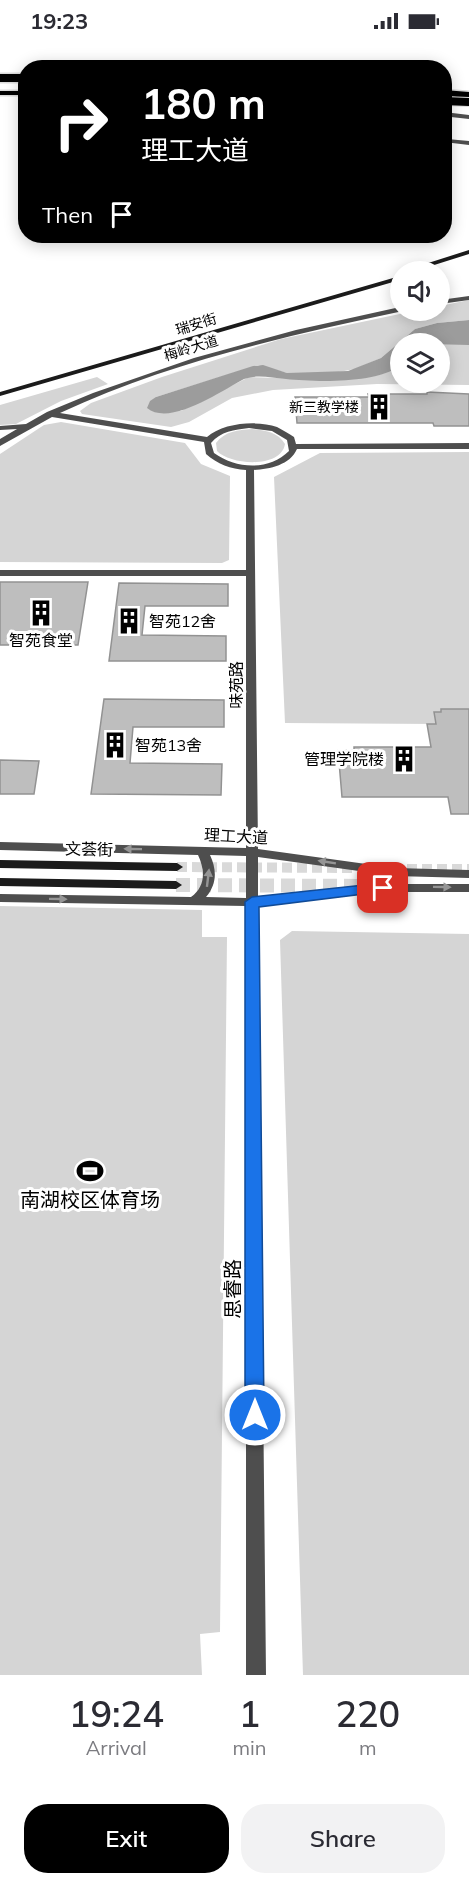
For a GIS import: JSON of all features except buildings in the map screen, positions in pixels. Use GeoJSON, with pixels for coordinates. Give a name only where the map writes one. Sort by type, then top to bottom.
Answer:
{"type":"FeatureCollection","features":[{"type":"Feature","properties":{"kind":"highway"},"geometry":{"type":"LineString","coordinates":[[0,79],[18,80]]}},
{"type":"Feature","properties":{"kind":"highway"},"geometry":{"type":"LineString","coordinates":[[0,89],[18,90]]}},
{"type":"Feature","properties":{"kind":"highway"},"geometry":{"type":"LineString","coordinates":[[452,98],[469,98]]}},
{"type":"Feature","properties":{"kind":"main road","name":"瑞安街"},"geometry":{"type":"LineString","coordinates":[[439,261],[469,252]]}},
{"type":"Feature","properties":{"kind":"main road"},"geometry":{"type":"LineString","coordinates":[[450,264],[469,258]]}},
{"type":"Feature","properties":{"kind":"main road","name":"瑞安街"},"geometry":{"type":"LineString","coordinates":[[0,388],[390,275]]}},
{"type":"Feature","properties":{"kind":"main road","name":"瑞安街"},"geometry":{"type":"LineString","coordinates":[[0,394],[390,281]]}},
{"type":"Feature","properties":{"kind":"main road","name":"文荟街"},"geometry":{"type":"LineString","coordinates":[[0,864],[177,867]]}},
{"type":"Feature","properties":{"kind":"main road"},"geometry":{"type":"LineString","coordinates":[[0,882],[176,885]]}},
{"type":"Feature","properties":{"kind":"street"},"geometry":{"type":"LineString","coordinates":[[452,114],[469,117]]}},
{"type":"Feature","properties":{"kind":"street"},"geometry":{"type":"LineString","coordinates":[[452,141],[469,144]]}},
{"type":"Feature","properties":{"kind":"street"},"geometry":{"type":"LineString","coordinates":[[450,301],[469,298]]}},
{"type":"Feature","properties":{"kind":"street","name":"梅岭大道"},"geometry":{"type":"LineString","coordinates":[[0,443],[50,414],[120,385],[210,356],[316,327],[390,311]]}},
{"type":"Feature","properties":{"kind":"street"},"geometry":{"type":"LineString","coordinates":[[50,414],[209,440]]}},
{"type":"Feature","properties":{"kind":"street"},"geometry":{"type":"LineString","coordinates":[[0,428],[27,426]]}},
{"type":"Feature","properties":{"kind":"street"},"geometry":{"type":"LineString","coordinates":[[257,426],[287,435],[294,447],[291,454],[283,460],[265,466],[250,467],[217,460],[208,450],[209,440],[217,433],[231,428],[257,426]]}},
{"type":"Feature","properties":{"kind":"street"},"geometry":{"type":"LineString","coordinates":[[294,447],[469,446]]}},
{"type":"Feature","properties":{"kind":"street","name":"味苑路"},"geometry":{"type":"LineString","coordinates":[[250,467],[252,902]]}},
{"type":"Feature","properties":{"kind":"street"},"geometry":{"type":"LineString","coordinates":[[0,573],[250,573]]}},
{"type":"Feature","properties":{"kind":"street","name":"理工大道"},"geometry":{"type":"LineString","coordinates":[[0,846],[252,852],[395,872],[469,874]]}},
{"type":"Feature","properties":{"kind":"street"},"geometry":{"type":"LineString","coordinates":[[194,901],[202,896],[209,881],[210,869],[202,851]]}},
{"type":"Feature","properties":{"kind":"street"},"geometry":{"type":"LineString","coordinates":[[0,898],[252,902],[383,888],[469,888]]}},
{"type":"Feature","properties":{"kind":"street","name":"思睿路"},"geometry":{"type":"LineString","coordinates":[[252,902],[256,1675]]}},
{"type":"Feature","properties":{"kind":"shaded area"},"geometry":{"type":"Polygon","coordinates":[[[469,300],[469,320],[437,323],[415,329],[410,333],[390,333],[390,350],[381,358],[355,369],[333,373],[287,373],[258,365],[156,397],[181,411],[249,377],[340,380],[379,375],[390,370],[390,384],[273,390],[232,398],[189,422],[171,427],[82,414],[80,411],[91,403],[162,377],[281,339],[390,316],[390,321],[450,321],[450,304],[469,300]]]}},
{"type":"Feature","properties":{"kind":"shaded area"},"geometry":{"type":"Polygon","coordinates":[[[469,320],[469,345],[450,345],[450,333],[410,333],[415,329],[437,323],[469,320]]]}},
{"type":"Feature","properties":{"kind":"shaded area"},"geometry":{"type":"Polygon","coordinates":[[[450,345],[469,345],[469,385],[450,385],[450,345]]]}},
{"type":"Feature","properties":{"kind":"shaded area"},"geometry":{"type":"Polygon","coordinates":[[[390,350],[390,371],[375,376],[328,381],[254,377],[244,379],[182,410],[157,413],[147,408],[150,401],[156,397],[253,366],[263,365],[287,373],[348,371],[381,358],[390,350]]]}},
{"type":"Feature","properties":{"kind":"shaded area"},"geometry":{"type":"Polygon","coordinates":[[[97,377],[108,384],[61,401],[16,424],[0,425],[0,405],[97,377]]]}},
{"type":"Feature","properties":{"kind":"shaded area"},"geometry":{"type":"Polygon","coordinates":[[[61,422],[185,443],[201,464],[230,476],[229,560],[222,563],[0,562],[0,454],[44,425],[61,422]]]}},
{"type":"Feature","properties":{"kind":"shaded area"},"geometry":{"type":"Polygon","coordinates":[[[252,429],[275,434],[282,440],[285,444],[275,458],[243,462],[223,456],[217,451],[216,443],[223,436],[252,429]]]}},
{"type":"Feature","properties":{"kind":"shaded area"},"geometry":{"type":"Polygon","coordinates":[[[469,452],[469,709],[441,709],[441,712],[434,713],[436,724],[285,723],[274,477],[320,453],[469,452]]]}},
{"type":"Feature","properties":{"kind":"shaded area"},"geometry":{"type":"Polygon","coordinates":[[[0,906],[202,910],[202,937],[227,937],[220,1632],[200,1634],[202,1675],[0,1675],[0,906]]]}},
{"type":"Feature","properties":{"kind":"shaded area"},"geometry":{"type":"Polygon","coordinates":[[[292,931],[469,934],[469,1675],[303,1675],[280,940],[292,931]]]}},
{"type":"Feature","properties":{"kind":"tunnel"},"geometry":{"type":"LineString","coordinates":[[177,867],[354,868]]}},
{"type":"Feature","properties":{"kind":"tunnel"},"geometry":{"type":"LineString","coordinates":[[407,869],[469,869]]}},
{"type":"Feature","properties":{"kind":"tunnel"},"geometry":{"type":"LineString","coordinates":[[176,885],[375,886]]}},
{"type":"Feature","properties":{"kind":"place","name":"新三教学楼"},"geometry":{"type":"Point","coordinates":[379,407]}},
{"type":"Feature","properties":{"kind":"place","name":"智苑食堂"},"geometry":{"type":"Point","coordinates":[41,613]}},
{"type":"Feature","properties":{"kind":"place","name":"智苑12舍"},"geometry":{"type":"Point","coordinates":[129,621]}},
{"type":"Feature","properties":{"kind":"place","name":"智苑13舍"},"geometry":{"type":"Point","coordinates":[115,745]}},
{"type":"Feature","properties":{"kind":"place","name":"管理学院楼"},"geometry":{"type":"Point","coordinates":[404,759]}},
{"type":"Feature","properties":{"kind":"place","name":"南湖校区体育场"},"geometry":{"type":"Point","coordinates":[90,1171]}},
{"type":"Feature","properties":{"kind":"route"},"geometry":{"type":"LineString","coordinates":[[255,1415],[252,902],[383,888]]}}]}
